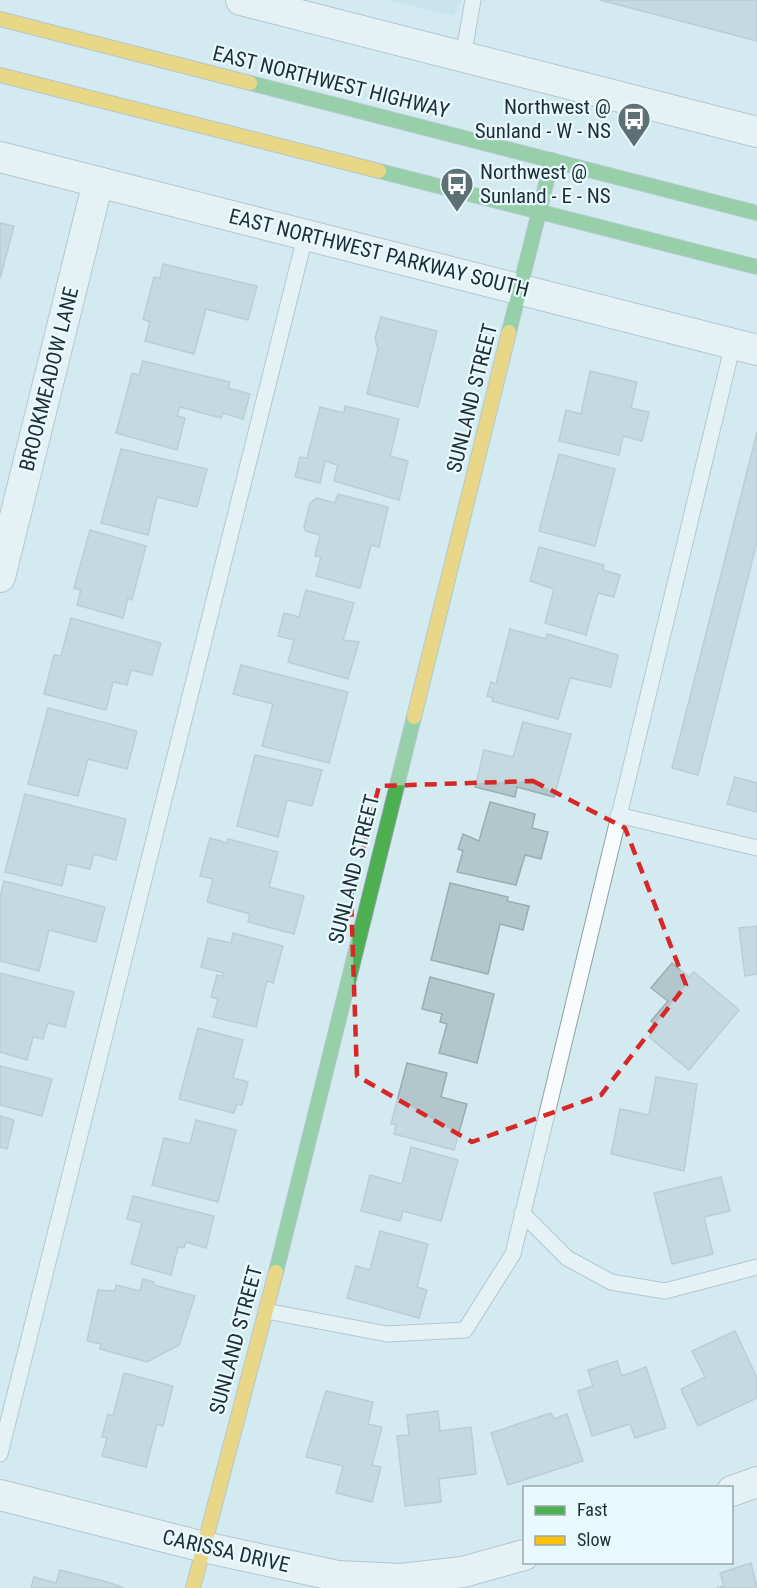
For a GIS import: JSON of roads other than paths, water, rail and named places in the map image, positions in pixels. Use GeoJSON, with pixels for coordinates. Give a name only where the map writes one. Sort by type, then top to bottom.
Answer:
{"type":"FeatureCollection","features":[{"type":"Feature","properties":{"kind":"main road","name":"EAST NORTHWEST HIGHWAY"},"geometry":{"type":"LineString","coordinates":[[0,19],[757,213]]}},
{"type":"Feature","properties":{"kind":"main road"},"geometry":{"type":"LineString","coordinates":[[0,75],[757,267]]}},
{"type":"Feature","properties":{"kind":"main road","name":"SUNLAND STREET"},"geometry":{"type":"LineString","coordinates":[[194,1588],[266,1311],[552,160]]}},
{"type":"Feature","properties":{"kind":"street"},"geometry":{"type":"LineString","coordinates":[[241,0],[757,132]]}},
{"type":"Feature","properties":{"kind":"street","name":"EAST NORTHWEST PARKWAY SOUTH"},"geometry":{"type":"LineString","coordinates":[[0,157],[306,233],[745,347]]}},
{"type":"Feature","properties":{"kind":"street","name":"BROOKMEADOW LANE"},"geometry":{"type":"LineString","coordinates":[[0,577],[98,182]]}},
{"type":"Feature","properties":{"kind":"street"},"geometry":{"type":"LineString","coordinates":[[733,1491],[757,1482]]}},
{"type":"Feature","properties":{"kind":"street","name":"CARISSA DRIVE"},"geometry":{"type":"LineString","coordinates":[[0,1495],[204,1547],[337,1576],[401,1579],[464,1572],[523,1556]]}},
{"type":"Feature","properties":{"kind":"lane"},"geometry":{"type":"LineString","coordinates":[[463,57],[473,0]]}},
{"type":"Feature","properties":{"kind":"lane"},"geometry":{"type":"LineString","coordinates":[[0,1454],[306,233]]}},
{"type":"Feature","properties":{"kind":"lane"},"geometry":{"type":"LineString","coordinates":[[266,1311],[387,1334],[465,1330],[513,1254],[618,815],[745,347]]}},
{"type":"Feature","properties":{"kind":"lane"},"geometry":{"type":"LineString","coordinates":[[618,815],[757,848]]}},
{"type":"Feature","properties":{"kind":"lane"},"geometry":{"type":"LineString","coordinates":[[522,1213],[567,1258],[611,1282],[665,1291],[757,1267]]}},
{"type":"Feature","properties":{"kind":"place","name":"Northwest @ Sunland - W - NS"},"geometry":{"type":"Point","coordinates":[634,148]}},
{"type":"Feature","properties":{"kind":"place","name":"Northwest @ Sunland - E - NS"},"geometry":{"type":"Point","coordinates":[457,213]}}]}
